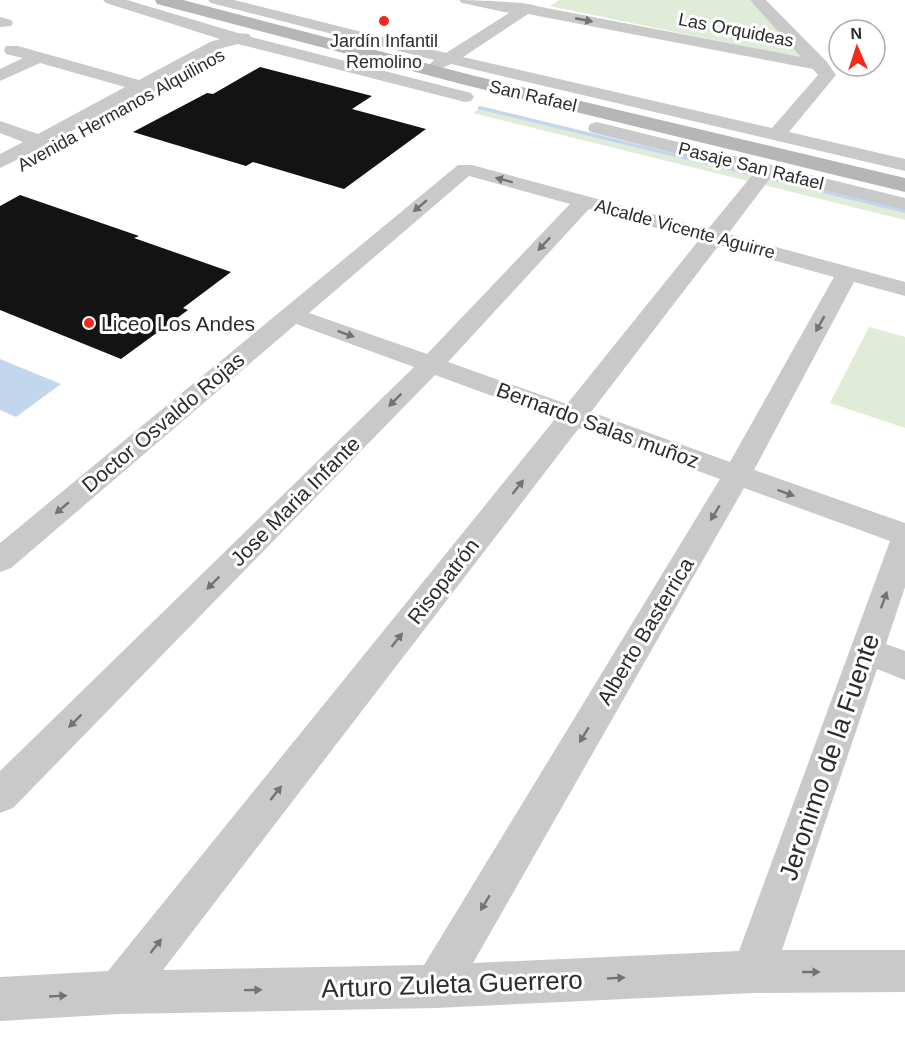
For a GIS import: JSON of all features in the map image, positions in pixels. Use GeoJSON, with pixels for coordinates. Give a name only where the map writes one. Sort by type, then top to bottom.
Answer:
{"type":"FeatureCollection","features":[{"type":"Feature","properties":{"kind":"main road","name":"San Rafael"},"geometry":{"type":"LineString","coordinates":[[163,0],[264,20],[427,70],[469,89],[905,184]]}},
{"type":"Feature","properties":{"kind":"street"},"geometry":{"type":"LineString","coordinates":[[111,0],[239,39],[427,70],[522,4]]}},
{"type":"Feature","properties":{"kind":"street","name":"San Rafael"},"geometry":{"type":"LineString","coordinates":[[216,0],[264,20],[427,70],[447,58],[905,165]]}},
{"type":"Feature","properties":{"kind":"street","name":"Avenida Hermanos Alquilinos"},"geometry":{"type":"LineString","coordinates":[[0,162],[46,143],[146,88],[232,49],[239,39],[293,0]]}},
{"type":"Feature","properties":{"kind":"street","name":"Las Orquideas"},"geometry":{"type":"LineString","coordinates":[[467,0],[522,4],[821,66]]}},
{"type":"Feature","properties":{"kind":"street"},"geometry":{"type":"LineString","coordinates":[[758,0],[827,75],[776,136]]}},
{"type":"Feature","properties":{"kind":"street"},"geometry":{"type":"LineString","coordinates":[[447,58],[522,4]]}},
{"type":"Feature","properties":{"kind":"street"},"geometry":{"type":"LineString","coordinates":[[12,50],[146,88]]}},
{"type":"Feature","properties":{"kind":"street"},"geometry":{"type":"LineString","coordinates":[[0,76],[39,57]]}},
{"type":"Feature","properties":{"kind":"street"},"geometry":{"type":"LineString","coordinates":[[0,127],[46,143]]}},
{"type":"Feature","properties":{"kind":"street","name":"Pasaje San Rafael"},"geometry":{"type":"LineString","coordinates":[[597,128],[905,204]]}},
{"type":"Feature","properties":{"kind":"street","name":"Avenida Hermanos Alquilinos"},"geometry":{"type":"LineString","coordinates":[[0,176],[46,143]]}},
{"type":"Feature","properties":{"kind":"street","name":"Alcalde Vicente Aguirre"},"geometry":{"type":"LineString","coordinates":[[465,169],[905,289]]}},
{"type":"Feature","properties":{"kind":"street","name":"Doctor Osvaldo Rojas"},"geometry":{"type":"LineString","coordinates":[[0,560],[465,169]]}},
{"type":"Feature","properties":{"kind":"street","name":"Risopatrón"},"geometry":{"type":"LineString","coordinates":[[119,992],[767,169]]}},
{"type":"Feature","properties":{"kind":"street","name":"Jose Maria Infante"},"geometry":{"type":"LineString","coordinates":[[0,796],[431,365],[585,202]]}},
{"type":"Feature","properties":{"kind":"street","name":"Alberto Basterrica"},"geometry":{"type":"LineString","coordinates":[[436,986],[737,475],[848,273]]}},
{"type":"Feature","properties":{"kind":"street","name":"Bernardo Salas muñoz"},"geometry":{"type":"LineString","coordinates":[[290,314],[905,535]]}},
{"type":"Feature","properties":{"kind":"street","name":"Jeronimo de la Fuente"},"geometry":{"type":"LineString","coordinates":[[753,972],[905,542]]}},
{"type":"Feature","properties":{"kind":"street"},"geometry":{"type":"LineString","coordinates":[[866,650],[905,666]]}},
{"type":"Feature","properties":{"kind":"street","name":"Arturo Zuleta Guerrero"},"geometry":{"type":"LineString","coordinates":[[0,999],[119,992],[436,986],[753,972],[905,971]]}},
{"type":"Feature","properties":{"kind":"green space"},"geometry":{"type":"Polygon","coordinates":[[[559,0],[750,0],[808,60],[550,6],[559,0]]]}},
{"type":"Feature","properties":{"kind":"green space"},"geometry":{"type":"Polygon","coordinates":[[[480,108],[905,211],[905,220],[473,113],[480,108]]]}},
{"type":"Feature","properties":{"kind":"green space"},"geometry":{"type":"Polygon","coordinates":[[[869,327],[905,337],[905,428],[830,403],[869,327]]]}},
{"type":"Feature","properties":{"kind":"water"},"geometry":{"type":"Polygon","coordinates":[[[0,359],[61,384],[16,417],[0,410],[0,359]]]}},
{"type":"Feature","properties":{"kind":"building"},"geometry":{"type":"Polygon","coordinates":[[[260,67],[372,96],[352,109],[426,129],[344,189],[253,162],[246,166],[133,132],[207,93],[213,94],[260,67]]]}},
{"type":"Feature","properties":{"kind":"building"},"geometry":{"type":"Polygon","coordinates":[[[20,195],[139,236],[134,238],[231,272],[183,308],[188,310],[121,359],[0,310],[0,206],[20,195]]]}},
{"type":"Feature","properties":{"kind":"waterway"},"geometry":{"type":"LineString","coordinates":[[480,108],[905,211]]}},
{"type":"Feature","properties":{"kind":"place","name":"Jardín Infantil Remolino"},"geometry":{"type":"Point","coordinates":[384,21]}},
{"type":"Feature","properties":{"kind":"place","name":"Liceo Los Andes"},"geometry":{"type":"Point","coordinates":[89,323]}}]}
